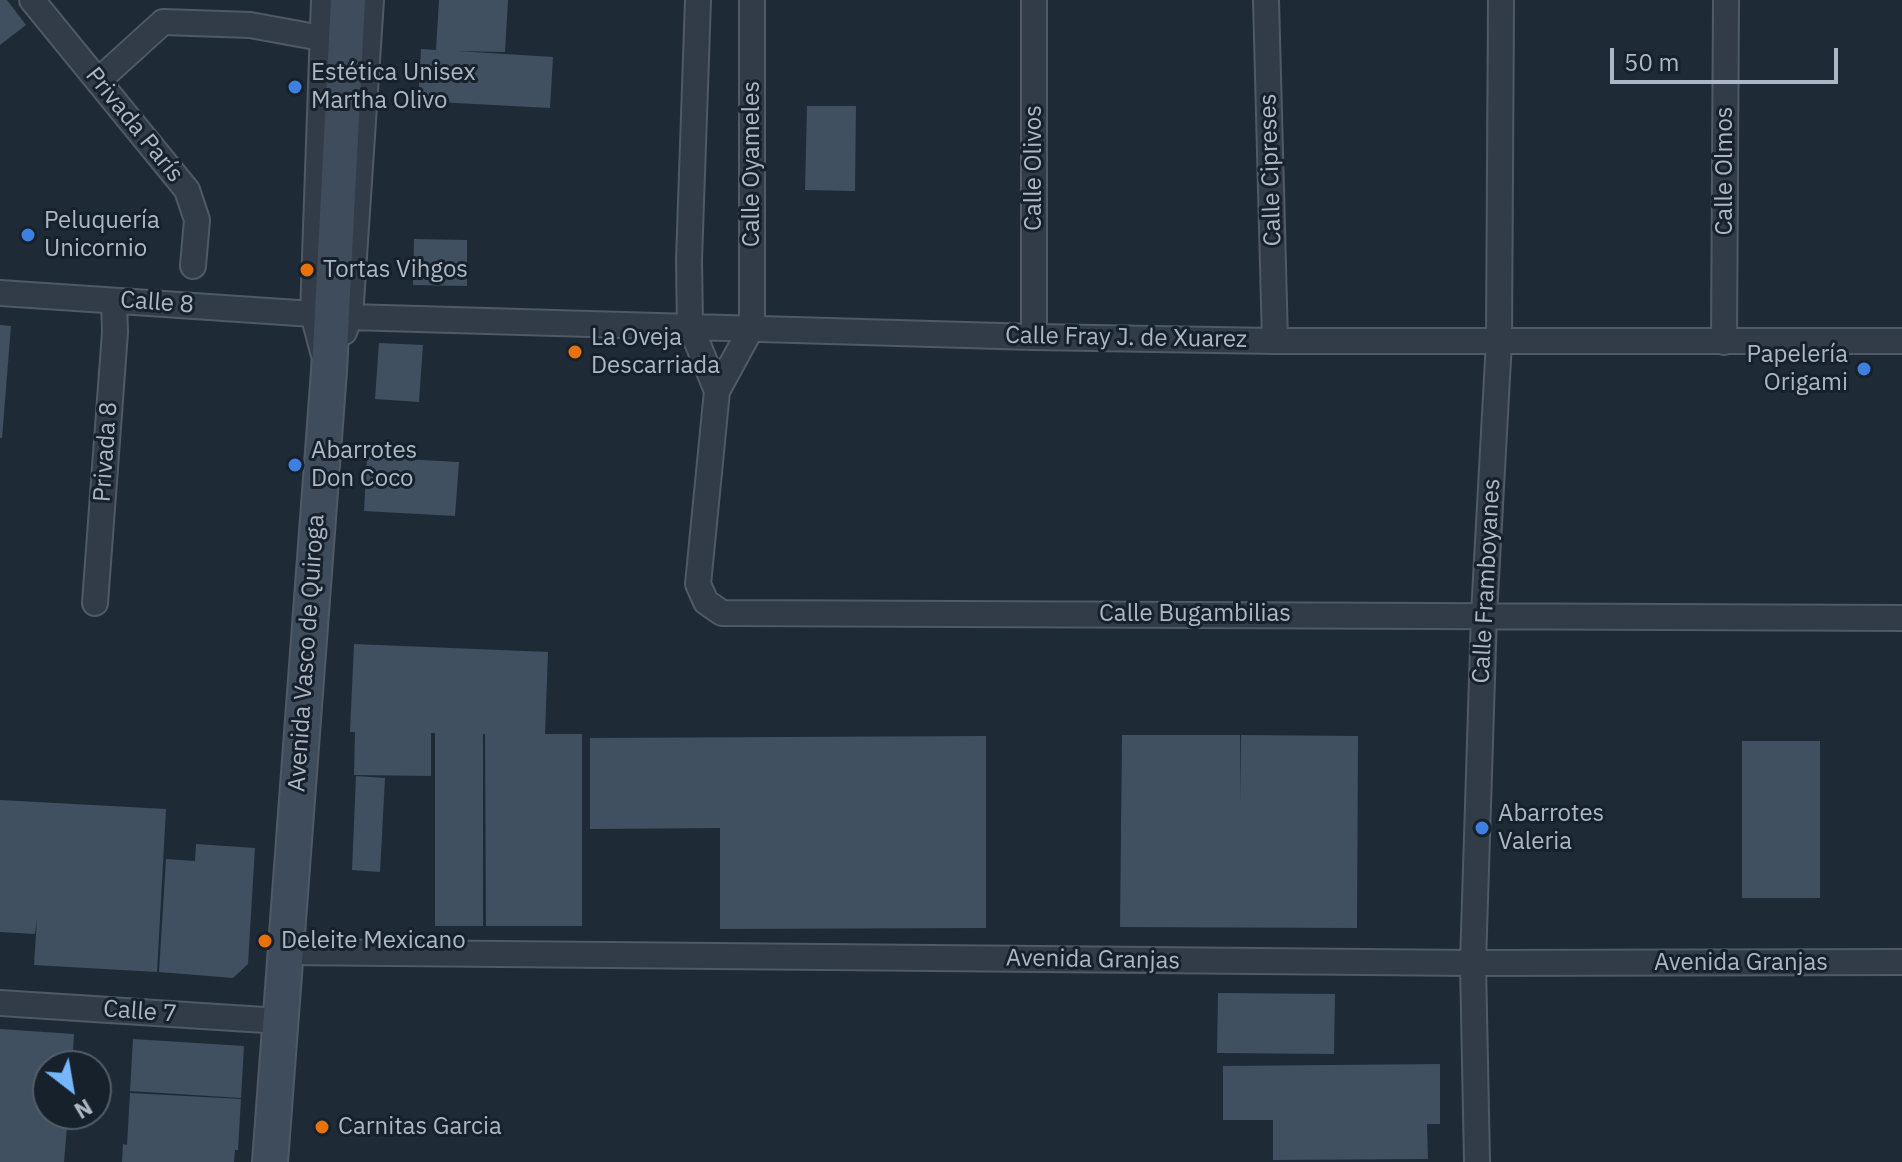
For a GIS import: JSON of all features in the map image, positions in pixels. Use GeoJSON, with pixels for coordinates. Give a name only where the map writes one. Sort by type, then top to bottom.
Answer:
{"type":"FeatureCollection","features":[{"type":"Feature","properties":{"kind":"main road","name":"Avenida Vasco de Quiroga"},"geometry":{"type":"LineString","coordinates":[[270,1162],[329,371],[348,0]]}},
{"type":"Feature","properties":{"kind":"street","name":"Privada París"},"geometry":{"type":"LineString","coordinates":[[32,0],[187,190],[197,220],[193,266]]}},
{"type":"Feature","properties":{"kind":"street"},"geometry":{"type":"LineString","coordinates":[[324,0],[313,314],[329,371]]}},
{"type":"Feature","properties":{"kind":"street"},"geometry":{"type":"LineString","coordinates":[[329,371],[350,317],[371,0]]}},
{"type":"Feature","properties":{"kind":"street"},"geometry":{"type":"LineString","coordinates":[[690,325],[689,260],[698,0]]}},
{"type":"Feature","properties":{"kind":"street","name":"Calle Oyameles"},"geometry":{"type":"LineString","coordinates":[[752,0],[752,327]]}},
{"type":"Feature","properties":{"kind":"street","name":"Calle Olivos"},"geometry":{"type":"LineString","coordinates":[[1034,0],[1034,337]]}},
{"type":"Feature","properties":{"kind":"street","name":"Calle Cipreses"},"geometry":{"type":"LineString","coordinates":[[1266,0],[1275,341]]}},
{"type":"Feature","properties":{"kind":"street","name":"Calle Framboyanes"},"geometry":{"type":"LineString","coordinates":[[1477,1162],[1473,963],[1484,615],[1499,341],[1501,0]]}},
{"type":"Feature","properties":{"kind":"street","name":"Calle Olmos"},"geometry":{"type":"LineString","coordinates":[[1724,342],[1726,0]]}},
{"type":"Feature","properties":{"kind":"street"},"geometry":{"type":"LineString","coordinates":[[98,81],[163,22],[250,25],[321,38]]}},
{"type":"Feature","properties":{"kind":"street","name":"Calle 8"},"geometry":{"type":"LineString","coordinates":[[0,293],[313,314]]}},
{"type":"Feature","properties":{"kind":"street","name":"Privada 8"},"geometry":{"type":"LineString","coordinates":[[95,603],[115,332],[114,301]]}},
{"type":"Feature","properties":{"kind":"street","name":"Calle Fray J. de Xuarez"},"geometry":{"type":"LineString","coordinates":[[350,317],[1275,341],[1902,341]]}},
{"type":"Feature","properties":{"kind":"street","name":"Calle Bugambilias"},"geometry":{"type":"LineString","coordinates":[[690,325],[717,391]]}},
{"type":"Feature","properties":{"kind":"street","name":"Calle Bugambilias"},"geometry":{"type":"LineString","coordinates":[[752,327],[717,391],[698,584],[706,602],[722,613],[1902,618]]}},
{"type":"Feature","properties":{"kind":"street","name":"Avenida Granjas"},"geometry":{"type":"LineString","coordinates":[[284,952],[1473,963],[1902,962]]}},
{"type":"Feature","properties":{"kind":"street","name":"Calle 7"},"geometry":{"type":"LineString","coordinates":[[0,1003],[280,1021]]}},
{"type":"Feature","properties":{"kind":"building"},"geometry":{"type":"Polygon","coordinates":[[[0,0],[7,0],[26,25],[0,45],[0,0]]]}},
{"type":"Feature","properties":{"kind":"building"},"geometry":{"type":"Polygon","coordinates":[[[439,0],[508,0],[505,52],[456,51],[553,57],[550,108],[418,101],[421,49],[436,50],[439,0]]]}},
{"type":"Feature","properties":{"kind":"building"},"geometry":{"type":"Polygon","coordinates":[[[807,106],[856,106],[855,191],[805,190],[807,106]]]}},
{"type":"Feature","properties":{"kind":"building"},"geometry":{"type":"Polygon","coordinates":[[[414,239],[467,240],[467,286],[413,285],[414,239]]]}},
{"type":"Feature","properties":{"kind":"building"},"geometry":{"type":"Polygon","coordinates":[[[0,325],[11,326],[2,438],[0,438],[0,325]]]}},
{"type":"Feature","properties":{"kind":"building"},"geometry":{"type":"Polygon","coordinates":[[[379,343],[423,345],[419,402],[375,399],[379,343]]]}},
{"type":"Feature","properties":{"kind":"building"},"geometry":{"type":"Polygon","coordinates":[[[367,457],[459,462],[455,516],[364,511],[367,457]]]}},
{"type":"Feature","properties":{"kind":"building"},"geometry":{"type":"Polygon","coordinates":[[[354,644],[548,652],[545,734],[582,734],[582,926],[486,926],[483,734],[483,926],[435,926],[435,733],[431,733],[431,776],[354,775],[355,732],[350,732],[354,644]]]}},
{"type":"Feature","properties":{"kind":"building"},"geometry":{"type":"Polygon","coordinates":[[[1122,735],[1240,735],[1240,805],[1241,735],[1358,736],[1357,928],[1120,927],[1122,735]]]}},
{"type":"Feature","properties":{"kind":"building"},"geometry":{"type":"Polygon","coordinates":[[[986,736],[986,928],[720,929],[720,828],[590,829],[590,738],[986,736]]]}},
{"type":"Feature","properties":{"kind":"building"},"geometry":{"type":"Polygon","coordinates":[[[1742,741],[1820,741],[1820,898],[1742,898],[1742,741]]]}},
{"type":"Feature","properties":{"kind":"building"},"geometry":{"type":"Polygon","coordinates":[[[356,776],[385,778],[380,872],[352,870],[356,776]]]}},
{"type":"Feature","properties":{"kind":"building"},"geometry":{"type":"Polygon","coordinates":[[[0,800],[166,809],[157,972],[34,965],[37,919],[35,934],[0,932],[0,800]]]}},
{"type":"Feature","properties":{"kind":"building"},"geometry":{"type":"Polygon","coordinates":[[[196,844],[255,848],[248,964],[233,978],[159,972],[166,859],[195,861],[196,844]]]}},
{"type":"Feature","properties":{"kind":"building"},"geometry":{"type":"Polygon","coordinates":[[[1218,993],[1335,994],[1334,1054],[1217,1053],[1218,993]]]}},
{"type":"Feature","properties":{"kind":"building"},"geometry":{"type":"Polygon","coordinates":[[[0,1029],[74,1034],[73,1050],[32,1050],[32,1130],[67,1130],[64,1162],[0,1162],[0,1029]]]}},
{"type":"Feature","properties":{"kind":"building"},"geometry":{"type":"Polygon","coordinates":[[[133,1039],[244,1046],[241,1098],[130,1091],[133,1039]]]}},
{"type":"Feature","properties":{"kind":"building"},"geometry":{"type":"Polygon","coordinates":[[[1440,1064],[1440,1124],[1427,1124],[1428,1159],[1273,1160],[1273,1120],[1223,1120],[1223,1066],[1440,1064]]]}},
{"type":"Feature","properties":{"kind":"building"},"geometry":{"type":"Polygon","coordinates":[[[130,1093],[241,1099],[238,1150],[235,1150],[234,1162],[122,1162],[123,1144],[127,1145],[130,1093]]]}},
{"type":"Feature","properties":{"kind":"place","name":"Estética Unisex Martha Olivo"},"geometry":{"type":"Point","coordinates":[295,87]}},
{"type":"Feature","properties":{"kind":"place","name":"Peluquería Unicornio"},"geometry":{"type":"Point","coordinates":[28,235]}},
{"type":"Feature","properties":{"kind":"place","name":"Tortas Vihgos"},"geometry":{"type":"Point","coordinates":[307,270]}},
{"type":"Feature","properties":{"kind":"place","name":"La Oveja Descarriada"},"geometry":{"type":"Point","coordinates":[575,352]}},
{"type":"Feature","properties":{"kind":"place","name":"Papelería Origami"},"geometry":{"type":"Point","coordinates":[1864,369]}},
{"type":"Feature","properties":{"kind":"place","name":"Abarrotes Don Coco"},"geometry":{"type":"Point","coordinates":[295,465]}},
{"type":"Feature","properties":{"kind":"place","name":"Abarrotes Valeria"},"geometry":{"type":"Point","coordinates":[1482,828]}},
{"type":"Feature","properties":{"kind":"place","name":"Deleite Mexicano"},"geometry":{"type":"Point","coordinates":[265,941]}},
{"type":"Feature","properties":{"kind":"place","name":"Carnitas Garcia"},"geometry":{"type":"Point","coordinates":[322,1127]}}]}
